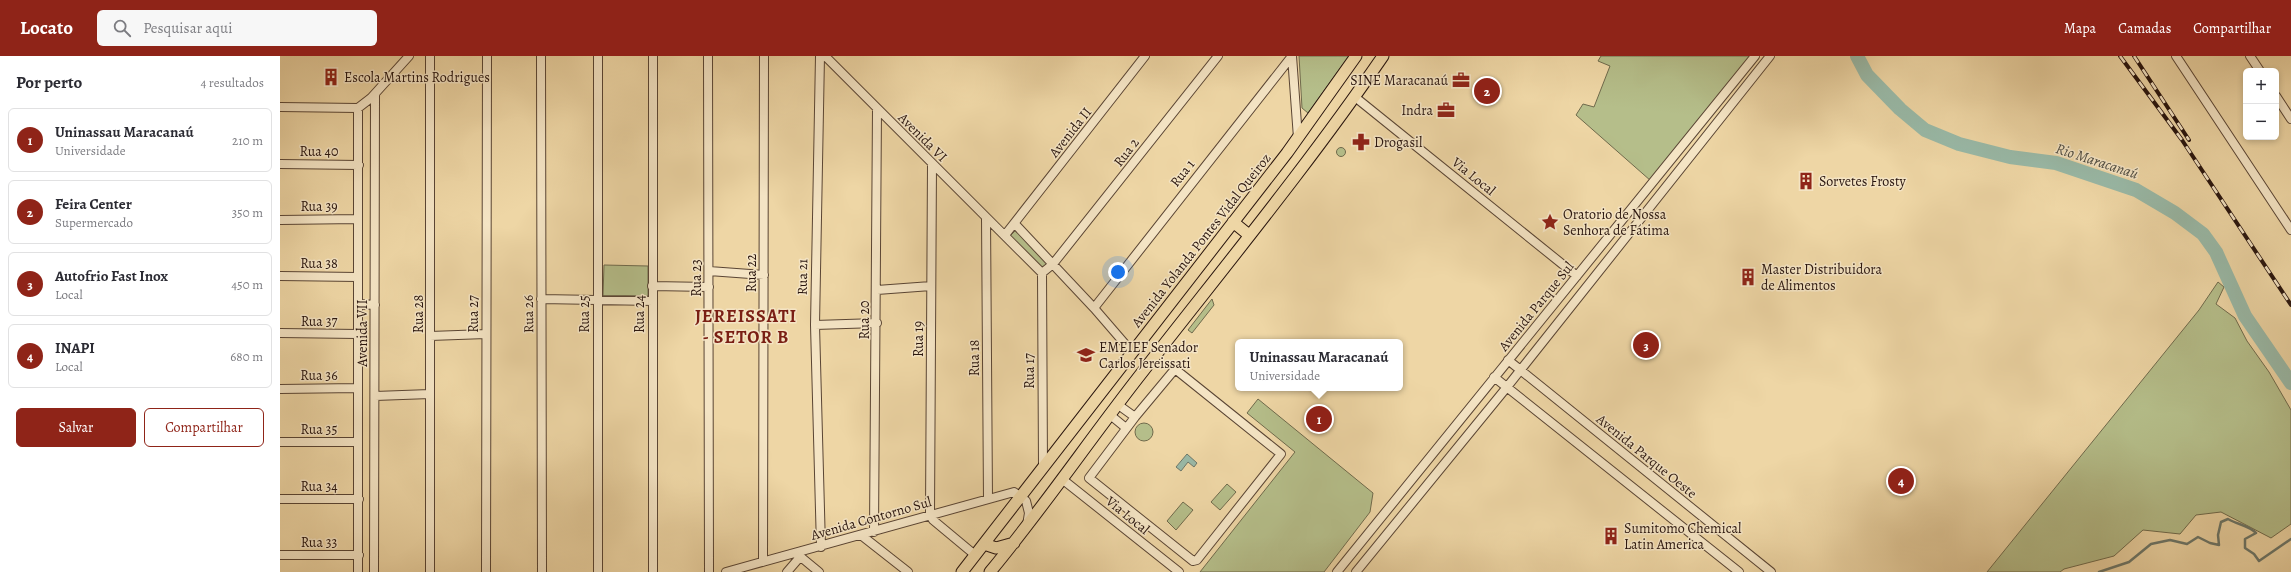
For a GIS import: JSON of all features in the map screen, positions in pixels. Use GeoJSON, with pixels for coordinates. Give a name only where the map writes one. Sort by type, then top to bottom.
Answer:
{"type":"FeatureCollection","features":[{"type":"Feature","properties":{"kind":"main road","name":"Avenida Yolanda Pontes Vidal Queiroz"},"geometry":{"type":"LineString","coordinates":[[962,572],[1298,138],[1356,56]]}},
{"type":"Feature","properties":{"kind":"main road"},"geometry":{"type":"LineString","coordinates":[[990,572],[1025,529],[1109,414],[1315,153],[1383,56]]}},
{"type":"Feature","properties":{"kind":"main road"},"geometry":{"type":"LineString","coordinates":[[1233,222],[1249,235]]}},
{"type":"Feature","properties":{"kind":"main road"},"geometry":{"type":"LineString","coordinates":[[1218,242],[1234,254]]}},
{"type":"Feature","properties":{"kind":"main road"},"geometry":{"type":"LineString","coordinates":[[984,544],[996,548],[1014,543]]}},
{"type":"Feature","properties":{"kind":"street"},"geometry":{"type":"LineString","coordinates":[[280,107],[358,108],[375,94],[410,56]]}},
{"type":"Feature","properties":{"kind":"street","name":"Rua 28"},"geometry":{"type":"LineString","coordinates":[[430,56],[430,572]]}},
{"type":"Feature","properties":{"kind":"street","name":"Rua 27"},"geometry":{"type":"LineString","coordinates":[[486,572],[487,56]]}},
{"type":"Feature","properties":{"kind":"street","name":"Rua 26"},"geometry":{"type":"LineString","coordinates":[[541,56],[542,572]]}},
{"type":"Feature","properties":{"kind":"street","name":"Rua 25"},"geometry":{"type":"LineString","coordinates":[[598,56],[598,572]]}},
{"type":"Feature","properties":{"kind":"street","name":"Rua 24"},"geometry":{"type":"LineString","coordinates":[[653,56],[653,572]]}},
{"type":"Feature","properties":{"kind":"street","name":"Rua 23"},"geometry":{"type":"LineString","coordinates":[[708,56],[709,572]]}},
{"type":"Feature","properties":{"kind":"street","name":"Rua 22"},"geometry":{"type":"LineString","coordinates":[[763,562],[764,56]]}},
{"type":"Feature","properties":{"kind":"street","name":"Rua 21"},"geometry":{"type":"LineString","coordinates":[[820,56],[815,326],[821,547]]}},
{"type":"Feature","properties":{"kind":"street","name":"Avenida VI"},"geometry":{"type":"LineString","coordinates":[[825,56],[986,218],[1005,235],[1042,274]]}},
{"type":"Feature","properties":{"kind":"street","name":"Avenida II"},"geometry":{"type":"LineString","coordinates":[[1005,235],[1145,56]]}},
{"type":"Feature","properties":{"kind":"street","name":"Rua 2"},"geometry":{"type":"LineString","coordinates":[[1042,274],[1054,264],[1218,56]]}},
{"type":"Feature","properties":{"kind":"street"},"geometry":{"type":"LineString","coordinates":[[1292,56],[1298,138]]}},
{"type":"Feature","properties":{"kind":"street","name":"Rua 1"},"geometry":{"type":"LineString","coordinates":[[1094,308],[1292,56]]}},
{"type":"Feature","properties":{"kind":"street","name":"Avenida Parque Sul"},"geometry":{"type":"LineString","coordinates":[[1337,572],[1755,56]]}},
{"type":"Feature","properties":{"kind":"street","name":"Avenida Parque Sul"},"geometry":{"type":"LineString","coordinates":[[1356,572],[1520,371],[1770,56]]}},
{"type":"Feature","properties":{"kind":"street"},"geometry":{"type":"LineString","coordinates":[[2176,56],[2291,230]]}},
{"type":"Feature","properties":{"kind":"street"},"geometry":{"type":"LineString","coordinates":[[2250,56],[2258,68]]}},
{"type":"Feature","properties":{"kind":"street","name":"Avenida VII"},"geometry":{"type":"LineString","coordinates":[[374,572],[375,94]]}},
{"type":"Feature","properties":{"kind":"street","name":"Via Local"},"geometry":{"type":"LineString","coordinates":[[1355,97],[1577,276]]}},
{"type":"Feature","properties":{"kind":"street"},"geometry":{"type":"LineString","coordinates":[[2279,101],[2291,119]]}},
{"type":"Feature","properties":{"kind":"street","name":"Avenida VII"},"geometry":{"type":"LineString","coordinates":[[358,108],[358,572]]}},
{"type":"Feature","properties":{"kind":"street","name":"Rua 20"},"geometry":{"type":"LineString","coordinates":[[874,532],[877,323],[877,109]]}},
{"type":"Feature","properties":{"kind":"street","name":"Rua 40"},"geometry":{"type":"LineString","coordinates":[[280,164],[359,165]]}},
{"type":"Feature","properties":{"kind":"street","name":"Rua 19"},"geometry":{"type":"LineString","coordinates":[[930,515],[932,164]]}},
{"type":"Feature","properties":{"kind":"street","name":"Rua 18"},"geometry":{"type":"LineString","coordinates":[[986,218],[988,498]]}},
{"type":"Feature","properties":{"kind":"street","name":"Rua 39"},"geometry":{"type":"LineString","coordinates":[[280,220],[358,219]]}},
{"type":"Feature","properties":{"kind":"street"},"geometry":{"type":"LineString","coordinates":[[1015,224],[1054,264],[1132,352]]}},
{"type":"Feature","properties":{"kind":"street"},"geometry":{"type":"LineString","coordinates":[[709,271],[764,275]]}},
{"type":"Feature","properties":{"kind":"street","name":"Rua 17"},"geometry":{"type":"LineString","coordinates":[[1042,274],[1043,468]]}},
{"type":"Feature","properties":{"kind":"street","name":"Rua 38"},"geometry":{"type":"LineString","coordinates":[[280,276],[358,277]]}},
{"type":"Feature","properties":{"kind":"street"},"geometry":{"type":"LineString","coordinates":[[652,286],[708,287]]}},
{"type":"Feature","properties":{"kind":"street"},"geometry":{"type":"LineString","coordinates":[[877,290],[931,286]]}},
{"type":"Feature","properties":{"kind":"street"},"geometry":{"type":"LineString","coordinates":[[541,299],[652,301]]}},
{"type":"Feature","properties":{"kind":"street"},"geometry":{"type":"LineString","coordinates":[[358,304],[375,305]]}},
{"type":"Feature","properties":{"kind":"street"},"geometry":{"type":"LineString","coordinates":[[815,326],[877,323]]}},
{"type":"Feature","properties":{"kind":"street","name":"Rua 37"},"geometry":{"type":"LineString","coordinates":[[280,333],[358,334]]}},
{"type":"Feature","properties":{"kind":"street"},"geometry":{"type":"LineString","coordinates":[[430,336],[486,334]]}},
{"type":"Feature","properties":{"kind":"street","name":"Avenida Parque Oeste"},"geometry":{"type":"LineString","coordinates":[[1508,360],[1771,572]]}},
{"type":"Feature","properties":{"kind":"street"},"geometry":{"type":"LineString","coordinates":[[1178,369],[1279,450],[1280,457],[1197,560],[1193,561],[1089,478],[1135,417],[1173,370],[1178,369]]}},
{"type":"Feature","properties":{"kind":"street"},"geometry":{"type":"LineString","coordinates":[[1494,377],[1739,572]]}},
{"type":"Feature","properties":{"kind":"street","name":"Rua 36"},"geometry":{"type":"LineString","coordinates":[[280,389],[358,388]]}},
{"type":"Feature","properties":{"kind":"street"},"geometry":{"type":"LineString","coordinates":[[375,396],[430,394]]}},
{"type":"Feature","properties":{"kind":"street"},"geometry":{"type":"LineString","coordinates":[[1117,404],[1135,417]]}},
{"type":"Feature","properties":{"kind":"street"},"geometry":{"type":"LineString","coordinates":[[1109,414],[1126,428]]}},
{"type":"Feature","properties":{"kind":"street","name":"Rua 35"},"geometry":{"type":"LineString","coordinates":[[280,442],[358,442]]}},
{"type":"Feature","properties":{"kind":"street"},"geometry":{"type":"LineString","coordinates":[[359,476],[374,476]]}},
{"type":"Feature","properties":{"kind":"street","name":"Via Local"},"geometry":{"type":"LineString","coordinates":[[1062,479],[1179,572]]}},
{"type":"Feature","properties":{"kind":"street","name":"Avenida Contorno Sul"},"geometry":{"type":"LineString","coordinates":[[728,572],[763,562],[798,555],[988,498],[1014,492],[1022,496]]}},
{"type":"Feature","properties":{"kind":"street"},"geometry":{"type":"LineString","coordinates":[[1022,496],[1026,501],[1029,513],[1025,529]]}},
{"type":"Feature","properties":{"kind":"street","name":"Rua 34"},"geometry":{"type":"LineString","coordinates":[[280,499],[359,499]]}},
{"type":"Feature","properties":{"kind":"street"},"geometry":{"type":"LineString","coordinates":[[930,515],[933,520],[975,556]]}},
{"type":"Feature","properties":{"kind":"street"},"geometry":{"type":"LineString","coordinates":[[861,535],[908,572]]}},
{"type":"Feature","properties":{"kind":"street","name":"Rua 33"},"geometry":{"type":"LineString","coordinates":[[280,555],[359,555]]}},
{"type":"Feature","properties":{"kind":"street"},"geometry":{"type":"LineString","coordinates":[[787,572],[798,555],[819,572]]}},
{"type":"Feature","properties":{"kind":"green space"},"geometry":{"type":"Polygon","coordinates":[[[1299,56],[1349,56],[1308,113],[1302,108],[1299,56]]]}},
{"type":"Feature","properties":{"kind":"green space"},"geometry":{"type":"Polygon","coordinates":[[[1601,56],[1751,56],[1651,181],[1576,115],[1583,104],[1594,107],[1610,66],[1598,61],[1601,56]]]}},
{"type":"Feature","properties":{"kind":"green space"},"geometry":{"type":"Polygon","coordinates":[[[1341,147],[1346,152],[1341,157],[1336,152],[1341,147]]]}},
{"type":"Feature","properties":{"kind":"green space"},"geometry":{"type":"Polygon","coordinates":[[[1017,229],[1048,264],[1041,269],[1009,237],[1017,229]]]}},
{"type":"Feature","properties":{"kind":"green space"},"geometry":{"type":"Polygon","coordinates":[[[604,265],[648,266],[648,296],[603,296],[604,265]]]}},
{"type":"Feature","properties":{"kind":"green space"},"geometry":{"type":"Polygon","coordinates":[[[2218,282],[2224,287],[2216,304],[2235,318],[2247,341],[2269,372],[2291,410],[2291,524],[2271,538],[2221,512],[2196,515],[2180,534],[2143,530],[2114,556],[2064,569],[2060,572],[1987,572],[2199,310],[2218,282]]]}},
{"type":"Feature","properties":{"kind":"green space"},"geometry":{"type":"Polygon","coordinates":[[[1212,299],[1214,305],[1192,333],[1188,330],[1212,299]]]}},
{"type":"Feature","properties":{"kind":"green space"},"geometry":{"type":"Polygon","coordinates":[[[1258,399],[1373,493],[1370,512],[1324,572],[1200,572],[1295,452],[1247,413],[1258,399]]]}},
{"type":"Feature","properties":{"kind":"green space"},"geometry":{"type":"Polygon","coordinates":[[[1144,423],[1150,426],[1153,432],[1150,438],[1144,441],[1138,438],[1135,432],[1138,426],[1144,423]]]}},
{"type":"Feature","properties":{"kind":"green space"},"geometry":{"type":"Polygon","coordinates":[[[1227,484],[1236,492],[1220,510],[1211,502],[1227,484]]]}},
{"type":"Feature","properties":{"kind":"green space"},"geometry":{"type":"Polygon","coordinates":[[[1183,502],[1193,510],[1176,530],[1167,521],[1183,502]]]}},
{"type":"Feature","properties":{"kind":"shaded area"},"geometry":{"type":"Polygon","coordinates":[[[1187,454],[1197,463],[1194,467],[1188,462],[1181,471],[1176,467],[1187,454]]]}},
{"type":"Feature","properties":{"kind":"waterway","name":"Rio Maracanaú"},"geometry":{"type":"LineString","coordinates":[[1857,56],[1867,75],[1900,109],[1925,130],[1959,144],[2010,157],[2056,163],[2136,190],[2175,213],[2203,234],[2216,252],[2245,316],[2291,383]]}},
{"type":"Feature","properties":{"kind":"waterway"},"geometry":{"type":"LineString","coordinates":[[2099,572],[2129,562],[2151,544],[2170,540],[2187,544],[2198,537],[2210,543],[2219,545],[2218,535],[2221,522],[2228,519],[2250,528],[2256,533],[2245,539],[2245,548],[2254,554],[2259,561],[2291,539]]}},
{"type":"Feature","properties":{"kind":"railway"},"geometry":{"type":"LineString","coordinates":[[2120,56],[2182,140],[2291,305]]}},
{"type":"Feature","properties":{"kind":"railway"},"geometry":{"type":"LineString","coordinates":[[2134,56],[2189,140]]}},
{"type":"Feature","properties":{"kind":"place","name":"Escola Martins Rodrigues"},"geometry":{"type":"Point","coordinates":[331,77]}},
{"type":"Feature","properties":{"kind":"place","name":"SINE Maracanaú"},"geometry":{"type":"Point","coordinates":[1461,80]}},
{"type":"Feature","properties":{"kind":"place","name":"Feira Center"},"geometry":{"type":"Point","coordinates":[1487,91]}},
{"type":"Feature","properties":{"kind":"place","name":"Indra"},"geometry":{"type":"Point","coordinates":[1446,110]}},
{"type":"Feature","properties":{"kind":"place","name":"Drogasil"},"geometry":{"type":"Point","coordinates":[1361,142]}},
{"type":"Feature","properties":{"kind":"place","name":"Sorvetes Frosty"},"geometry":{"type":"Point","coordinates":[1806,181]}},
{"type":"Feature","properties":{"kind":"place","name":"Oratorio de Nossa Senhora de Fátima"},"geometry":{"type":"Point","coordinates":[1550,222]}},
{"type":"Feature","properties":{"kind":"place","name":"Master Distribuidora de Alimentos"},"geometry":{"type":"Point","coordinates":[1748,277]}},
{"type":"Feature","properties":{"kind":"place","name":"Autofrio Fast Inox"},"geometry":{"type":"Point","coordinates":[1646,345]}},
{"type":"Feature","properties":{"kind":"place","name":"EMEIEF Senador Carlos Jereissati"},"geometry":{"type":"Point","coordinates":[1086,355]}},
{"type":"Feature","properties":{"kind":"place","name":"Uninassau Maracanaú"},"geometry":{"type":"Point","coordinates":[1319,419]}},
{"type":"Feature","properties":{"kind":"place","name":"INAPI"},"geometry":{"type":"Point","coordinates":[1901,481]}},
{"type":"Feature","properties":{"kind":"place","name":"Sumitomo Chemical Latin America"},"geometry":{"type":"Point","coordinates":[1611,536]}},
{"type":"Feature","properties":{"kind":"district","name":"JEREISSATI - SETOR B"},"geometry":{"type":"Point","coordinates":[746,326]}}]}
